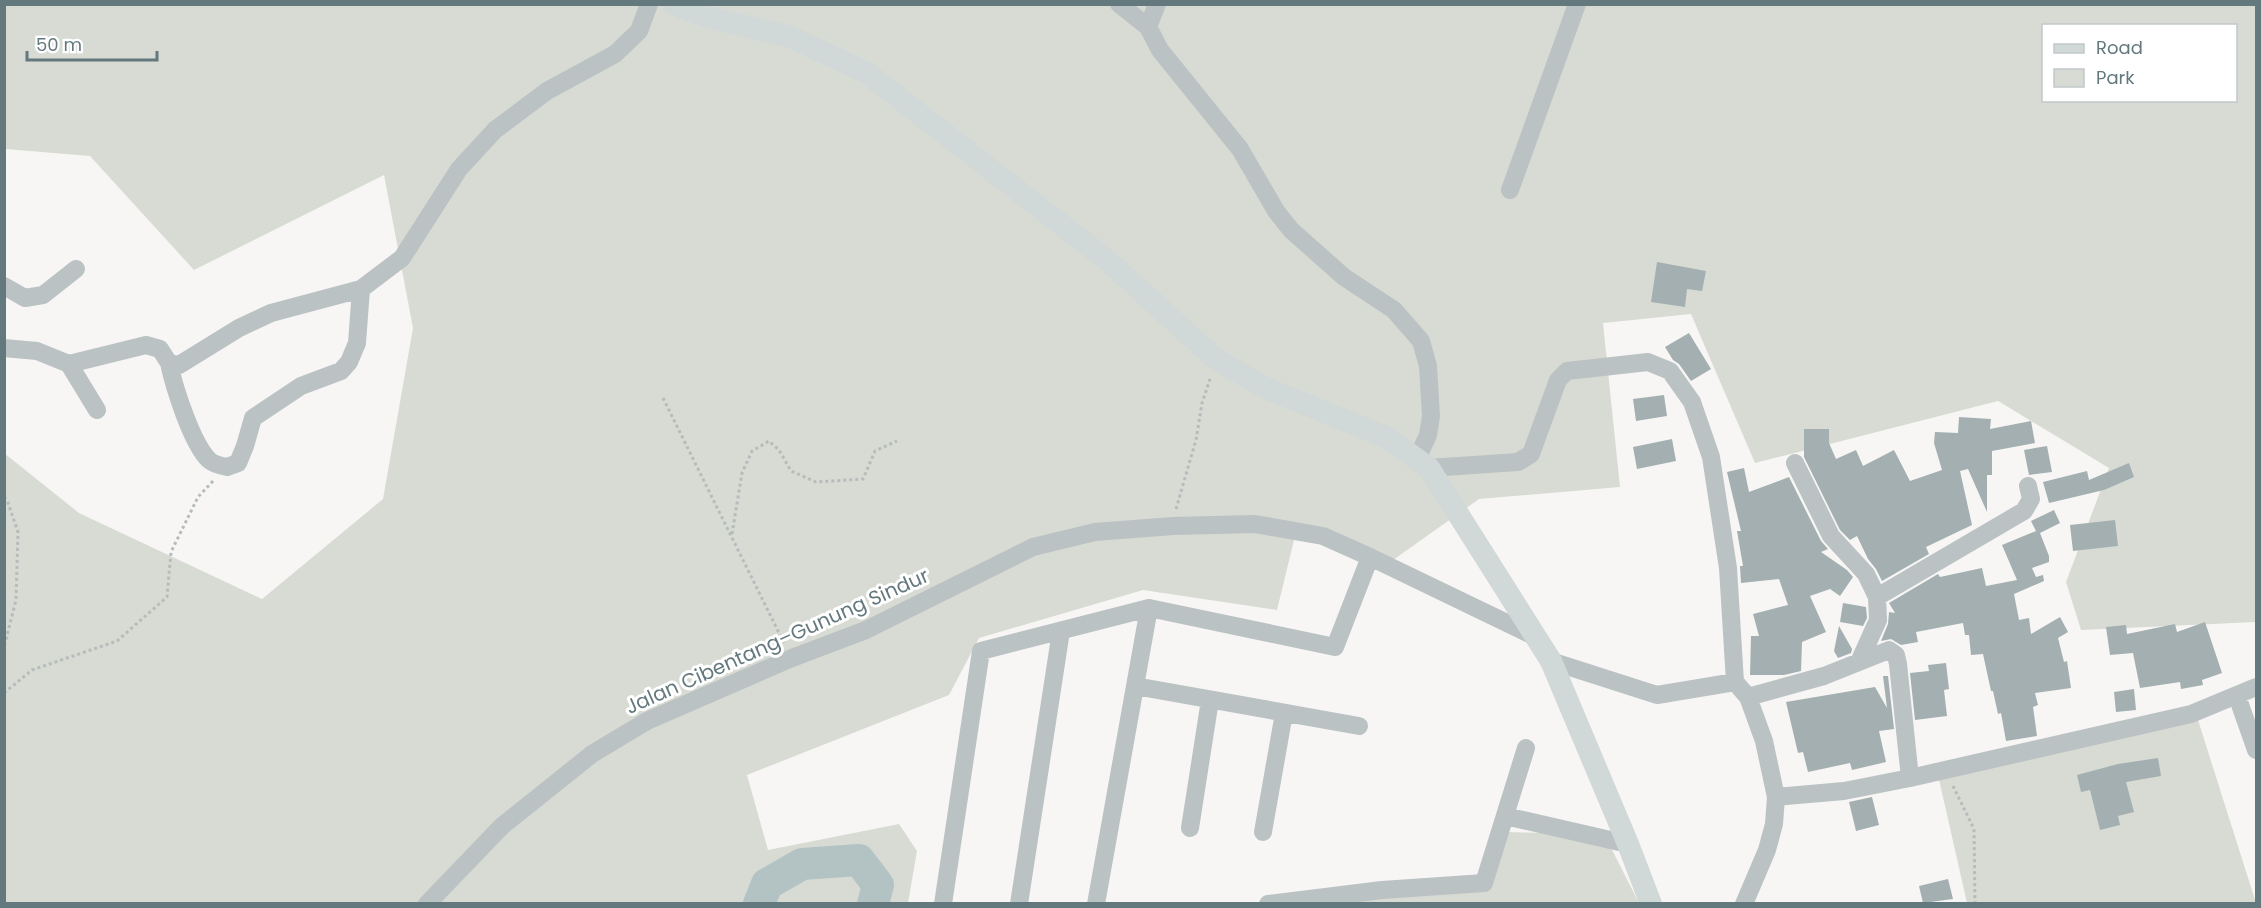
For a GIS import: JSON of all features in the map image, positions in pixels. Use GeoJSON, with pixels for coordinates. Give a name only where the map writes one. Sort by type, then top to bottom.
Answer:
{"type":"FeatureCollection","features":[{"type":"Feature","properties":{"kind":"main road"},"geometry":{"type":"LineString","coordinates":[[673,4],[707,17],[791,37],[867,73],[1107,261],[1217,360],[1270,390],[1386,437],[1423,463],[1551,661],[1651,903]]}},
{"type":"Feature","properties":{"kind":"street"},"geometry":{"type":"LineString","coordinates":[[169,363],[179,365],[239,328],[271,313],[361,289],[402,258],[459,169],[495,130],[547,91],[615,54],[639,31],[649,4]]}},
{"type":"Feature","properties":{"kind":"street"},"geometry":{"type":"LineString","coordinates":[[1119,4],[1148,27],[1160,50],[1240,148],[1276,211],[1291,230],[1344,277],[1394,310],[1420,341],[1428,366],[1431,416],[1423,463],[1518,462],[1531,454],[1558,380],[1567,371],[1648,362],[1671,371],[1692,402],[1711,457],[1728,568],[1735,682],[1748,697],[1764,741],[1776,797],[1774,824],[1767,850],[1744,903]]}},
{"type":"Feature","properties":{"kind":"street"},"geometry":{"type":"LineString","coordinates":[[1148,27],[1157,4]]}},
{"type":"Feature","properties":{"kind":"street"},"geometry":{"type":"LineString","coordinates":[[1510,190],[1578,4]]}},
{"type":"Feature","properties":{"kind":"street"},"geometry":{"type":"LineString","coordinates":[[4,286],[25,298],[43,295],[76,269]]}},
{"type":"Feature","properties":{"kind":"street"},"geometry":{"type":"LineString","coordinates":[[4,348],[37,351],[69,364],[146,345],[160,349],[169,363],[173,382],[197,442],[210,461],[227,468],[238,463],[253,418],[301,386],[341,371],[350,362],[357,343],[361,289]]}},
{"type":"Feature","properties":{"kind":"street"},"geometry":{"type":"LineString","coordinates":[[69,364],[97,410]]}},
{"type":"Feature","properties":{"kind":"street"},"geometry":{"type":"LineString","coordinates":[[1795,463],[1831,536],[1866,574],[1877,597],[1878,620],[1860,660]]}},
{"type":"Feature","properties":{"kind":"street"},"geometry":{"type":"LineString","coordinates":[[1877,597],[2024,511],[2031,499],[2028,486]]}},
{"type":"Feature","properties":{"kind":"street","name":"Jalan Cibentang–Gunung Sindur"},"geometry":{"type":"LineString","coordinates":[[426,903],[502,826],[592,754],[647,721],[792,658],[866,630],[1033,547],[1095,532],[1173,526],[1255,524],[1323,536],[1534,636]]}},
{"type":"Feature","properties":{"kind":"street"},"geometry":{"type":"LineString","coordinates":[[943,903],[981,651],[1149,608],[1335,646],[1370,557]]}},
{"type":"Feature","properties":{"kind":"street"},"geometry":{"type":"LineString","coordinates":[[1096,903],[1149,608]]}},
{"type":"Feature","properties":{"kind":"street"},"geometry":{"type":"LineString","coordinates":[[1019,903],[1061,631]]}},
{"type":"Feature","properties":{"kind":"street"},"geometry":{"type":"LineString","coordinates":[[1748,697],[1824,676],[1889,650],[1896,655],[1910,778]]}},
{"type":"Feature","properties":{"kind":"street"},"geometry":{"type":"LineString","coordinates":[[1551,661],[1657,695],[1735,682]]}},
{"type":"Feature","properties":{"kind":"street"},"geometry":{"type":"LineString","coordinates":[[1135,686],[1359,726]]}},
{"type":"Feature","properties":{"kind":"street"},"geometry":{"type":"LineString","coordinates":[[1776,797],[1844,791],[1910,778],[2191,714],[2256,687]]}},
{"type":"Feature","properties":{"kind":"street"},"geometry":{"type":"LineString","coordinates":[[2237,696],[2256,750]]}},
{"type":"Feature","properties":{"kind":"street"},"geometry":{"type":"LineString","coordinates":[[1190,828],[1210,700]]}},
{"type":"Feature","properties":{"kind":"street"},"geometry":{"type":"LineString","coordinates":[[1263,832],[1284,713]]}},
{"type":"Feature","properties":{"kind":"street"},"geometry":{"type":"LineString","coordinates":[[1268,903],[1382,890],[1484,883],[1526,748]]}},
{"type":"Feature","properties":{"kind":"street"},"geometry":{"type":"LineString","coordinates":[[1505,816],[1628,844]]}},
{"type":"Feature","properties":{"kind":"path"},"geometry":{"type":"LineString","coordinates":[[1173,526],[1196,440],[1202,403],[1217,360]]}},
{"type":"Feature","properties":{"kind":"path"},"geometry":{"type":"LineString","coordinates":[[663,398],[792,658]]}},
{"type":"Feature","properties":{"kind":"path"},"geometry":{"type":"LineString","coordinates":[[731,536],[742,473],[752,451],[769,441],[779,450],[791,471],[816,482],[863,479],[875,451],[897,441]]}},
{"type":"Feature","properties":{"kind":"path"},"geometry":{"type":"LineString","coordinates":[[4,693],[32,670],[117,641],[167,597],[171,552],[198,497],[227,468]]}},
{"type":"Feature","properties":{"kind":"path"},"geometry":{"type":"LineString","coordinates":[[4,497],[8,500],[18,532],[16,600],[4,647]]}},
{"type":"Feature","properties":{"kind":"path"},"geometry":{"type":"LineString","coordinates":[[1941,770],[1954,788],[1974,829],[1975,903]]}},
{"type":"Feature","properties":{"kind":"green space"},"geometry":{"type":"Polygon","coordinates":[[[5,5],[2256,5],[2256,622],[2081,630],[2066,582],[2109,468],[1998,401],[1755,463],[1691,314],[1603,323],[1620,487],[1479,499],[1386,565],[1295,536],[1277,610],[1143,590],[979,638],[949,695],[747,775],[768,850],[899,824],[917,851],[908,903],[5,903],[4,453],[79,513],[262,599],[383,499],[413,328],[384,175],[194,270],[90,156],[5,149],[5,5]]]}},
{"type":"Feature","properties":{"kind":"green space"},"geometry":{"type":"Polygon","coordinates":[[[2198,720],[2256,903],[1967,903],[1938,775],[2198,720]]]}},
{"type":"Feature","properties":{"kind":"green space"},"geometry":{"type":"Polygon","coordinates":[[[1505,832],[1604,834],[1639,903],[1339,904],[1483,881],[1505,832]]]}},
{"type":"Feature","properties":{"kind":"building"},"geometry":{"type":"Polygon","coordinates":[[[1657,262],[1706,271],[1702,291],[1687,289],[1685,307],[1651,302],[1657,262]]]}},
{"type":"Feature","properties":{"kind":"building"},"geometry":{"type":"Polygon","coordinates":[[[1689,333],[1711,369],[1691,381],[1665,347],[1689,333]]]}},
{"type":"Feature","properties":{"kind":"building"},"geometry":{"type":"Polygon","coordinates":[[[1664,395],[1667,416],[1636,421],[1633,399],[1664,395]]]}},
{"type":"Feature","properties":{"kind":"building"},"geometry":{"type":"Polygon","coordinates":[[[1959,417],[1991,419],[1990,429],[2031,421],[2035,443],[1992,451],[1992,475],[1987,475],[1987,512],[1968,469],[1960,471],[1972,525],[1926,547],[1929,554],[1882,581],[1857,536],[1850,540],[1840,530],[1804,457],[1804,429],[1829,429],[1829,443],[1836,459],[1856,450],[1863,466],[1894,450],[1910,481],[1942,470],[1934,443],[1935,432],[1958,433],[1959,417]]]}},
{"type":"Feature","properties":{"kind":"building"},"geometry":{"type":"Polygon","coordinates":[[[1672,439],[1676,461],[1637,469],[1633,447],[1672,439]]]}},
{"type":"Feature","properties":{"kind":"building"},"geometry":{"type":"Polygon","coordinates":[[[2047,446],[2052,472],[2029,475],[2024,450],[2047,446]]]}},
{"type":"Feature","properties":{"kind":"building"},"geometry":{"type":"Polygon","coordinates":[[[2129,463],[2134,477],[2104,490],[2049,503],[2043,482],[2087,471],[2089,480],[2129,463]]]}},
{"type":"Feature","properties":{"kind":"building"},"geometry":{"type":"Polygon","coordinates":[[[1744,468],[1749,492],[1789,477],[1821,541],[1828,549],[1821,552],[1847,570],[1853,577],[1840,596],[1830,589],[1810,596],[1826,632],[1802,642],[1801,671],[1784,675],[1750,675],[1751,636],[1759,636],[1753,614],[1788,605],[1779,579],[1741,583],[1740,566],[1743,566],[1737,531],[1741,531],[1727,472],[1744,468]]]}},
{"type":"Feature","properties":{"kind":"building"},"geometry":{"type":"Polygon","coordinates":[[[2054,510],[2060,523],[2040,533],[2049,562],[2032,568],[2036,577],[2043,575],[2044,581],[2014,594],[2019,620],[2029,618],[2031,634],[2060,617],[2068,632],[2058,638],[2064,662],[2067,661],[2071,688],[2035,693],[2038,705],[2033,707],[2037,736],[2006,741],[2001,713],[1998,714],[1983,654],[1971,655],[1969,635],[1965,635],[1963,623],[1916,632],[1918,642],[1901,645],[1891,639],[1881,641],[1888,624],[1889,612],[1895,613],[1889,603],[1938,574],[1940,577],[1982,568],[1986,586],[2017,580],[2002,545],[2036,531],[2031,521],[2054,510]]]}},
{"type":"Feature","properties":{"kind":"building"},"geometry":{"type":"Polygon","coordinates":[[[2115,520],[2118,546],[2073,551],[2070,525],[2115,520]]]}},
{"type":"Feature","properties":{"kind":"building"},"geometry":{"type":"Polygon","coordinates":[[[1843,603],[1866,607],[1867,618],[1863,626],[1840,622],[1843,603]]]}},
{"type":"Feature","properties":{"kind":"building"},"geometry":{"type":"Polygon","coordinates":[[[2205,622],[2222,673],[2202,680],[2203,685],[2181,689],[2180,682],[2140,688],[2133,653],[2110,655],[2106,627],[2126,625],[2127,634],[2175,624],[2177,632],[2205,622]]]}},
{"type":"Feature","properties":{"kind":"building"},"geometry":{"type":"Polygon","coordinates":[[[1839,626],[1852,649],[1851,653],[1838,658],[1834,651],[1839,626]]]}},
{"type":"Feature","properties":{"kind":"building"},"geometry":{"type":"Polygon","coordinates":[[[1946,663],[1949,689],[1944,690],[1947,716],[1915,720],[1910,673],[1929,671],[1928,665],[1946,663]]]}},
{"type":"Feature","properties":{"kind":"building"},"geometry":{"type":"Polygon","coordinates":[[[1883,676],[1888,676],[1894,729],[1879,731],[1886,762],[1852,770],[1850,763],[1808,772],[1803,752],[1798,753],[1786,702],[1875,687],[1887,708],[1883,676]]]}},
{"type":"Feature","properties":{"kind":"building"},"geometry":{"type":"Polygon","coordinates":[[[2134,689],[2136,710],[2116,712],[2114,692],[2134,689]]]}},
{"type":"Feature","properties":{"kind":"building"},"geometry":{"type":"Polygon","coordinates":[[[2158,758],[2161,776],[2126,782],[2134,812],[2118,816],[2120,825],[2100,830],[2090,790],[2081,792],[2077,775],[2118,764],[2158,758]]]}},
{"type":"Feature","properties":{"kind":"building"},"geometry":{"type":"Polygon","coordinates":[[[1872,797],[1879,825],[1856,831],[1849,802],[1872,797]]]}},
{"type":"Feature","properties":{"kind":"building"},"geometry":{"type":"Polygon","coordinates":[[[1948,879],[1953,899],[1923,903],[1919,886],[1948,879]]]}},
{"type":"Feature","properties":{"kind":"waterway"},"geometry":{"type":"LineString","coordinates":[[759,904],[767,884],[802,864],[859,860],[878,885],[873,904]]}}]}
